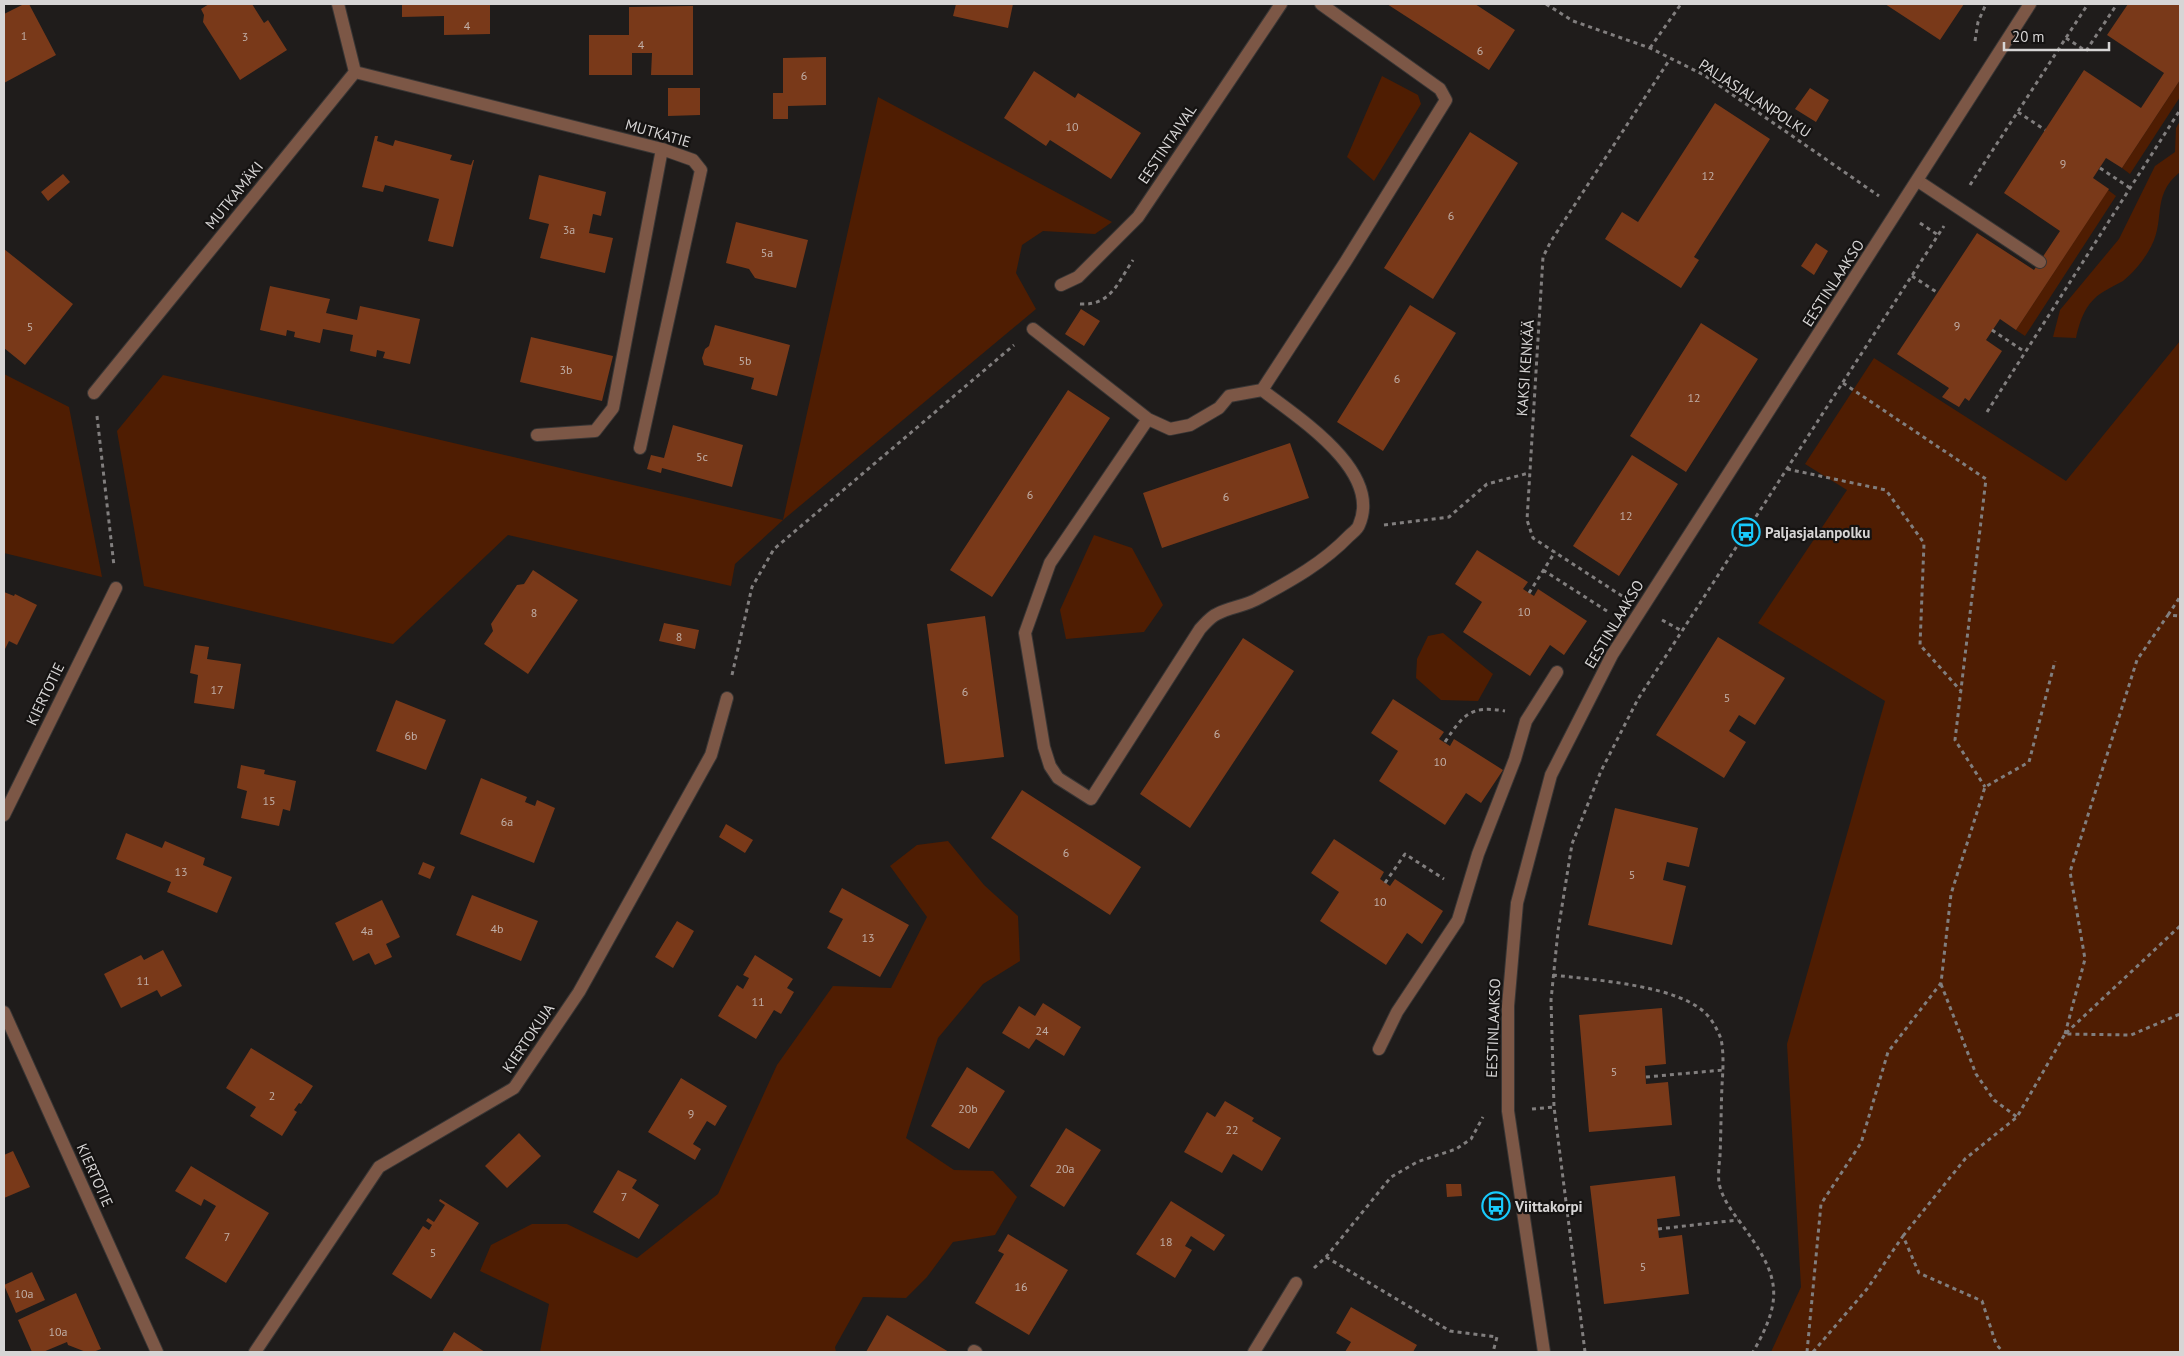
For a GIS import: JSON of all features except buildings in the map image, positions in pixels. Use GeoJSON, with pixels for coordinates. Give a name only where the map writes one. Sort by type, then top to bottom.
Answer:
{"type":"FeatureCollection","features":[{"type":"Feature","properties":{"kind":"street"},"geometry":{"type":"LineString","coordinates":[[338,4],[355,72]]}},
{"type":"Feature","properties":{"kind":"street","name":"EESTINTAIVAL"},"geometry":{"type":"LineString","coordinates":[[1061,286],[1078,277],[1138,217],[1281,4]]}},
{"type":"Feature","properties":{"kind":"street"},"geometry":{"type":"LineString","coordinates":[[1033,329],[1148,419],[1170,429],[1190,425],[1219,408],[1230,396],[1262,390],[1346,261],[1446,100],[1440,89],[1321,4]]}},
{"type":"Feature","properties":{"kind":"street","name":"EESTINLAAKSO"},"geometry":{"type":"LineString","coordinates":[[1544,1352],[1508,1111],[1508,1006],[1517,903],[1551,775],[1612,656],[1640,610],[1900,210],[2030,4]]}},
{"type":"Feature","properties":{"kind":"street","name":"MUTKATIE"},"geometry":{"type":"LineString","coordinates":[[355,72],[662,150],[693,160],[702,170],[640,448]]}},
{"type":"Feature","properties":{"kind":"street","name":"MUTKAMÄKI"},"geometry":{"type":"LineString","coordinates":[[94,393],[355,72]]}},
{"type":"Feature","properties":{"kind":"street"},"geometry":{"type":"LineString","coordinates":[[537,435],[595,431],[613,408],[662,150]]}},
{"type":"Feature","properties":{"kind":"street"},"geometry":{"type":"LineString","coordinates":[[1918,181],[2040,262]]}},
{"type":"Feature","properties":{"kind":"street"},"geometry":{"type":"LineString","coordinates":[[1148,419],[1050,563],[1024,633],[1044,747],[1050,766],[1058,778],[1091,799],[1200,629],[1215,614],[1256,600],[1305,573],[1338,547],[1359,526],[1364,503],[1360,486],[1348,463],[1311,427],[1262,390]]}},
{"type":"Feature","properties":{"kind":"street","name":"KIERTOTIE"},"geometry":{"type":"LineString","coordinates":[[4,815],[116,588]]}},
{"type":"Feature","properties":{"kind":"street"},"geometry":{"type":"LineString","coordinates":[[1379,1049],[1397,1012],[1458,920],[1478,854],[1515,759],[1526,721],[1557,672]]}},
{"type":"Feature","properties":{"kind":"street","name":"KIERTOKUJA"},"geometry":{"type":"LineString","coordinates":[[256,1352],[379,1168],[514,1088],[579,992],[711,755],[727,698]]}},
{"type":"Feature","properties":{"kind":"street","name":"KIERTOTIE"},"geometry":{"type":"LineString","coordinates":[[4,1012],[157,1352]]}},
{"type":"Feature","properties":{"kind":"street"},"geometry":{"type":"LineString","coordinates":[[1254,1352],[1296,1283]]}},
{"type":"Feature","properties":{"kind":"path","name":"PALJASJALANPOLKU"},"geometry":{"type":"LineString","coordinates":[[1546,4],[1573,21],[1650,48],[1704,75],[1938,235]]}},
{"type":"Feature","properties":{"kind":"path"},"geometry":{"type":"LineString","coordinates":[[1650,48],[1681,4]]}},
{"type":"Feature","properties":{"kind":"path"},"geometry":{"type":"LineString","coordinates":[[1585,1352],[1554,1107],[1551,1000],[1558,931],[1572,844],[1601,771],[1638,699],[2088,4]]}},
{"type":"Feature","properties":{"kind":"path"},"geometry":{"type":"LineString","coordinates":[[2066,38],[2086,51],[2118,4]]}},
{"type":"Feature","properties":{"kind":"path","name":"KAKSI KENKÄÄ"},"geometry":{"type":"LineString","coordinates":[[1670,59],[1551,241],[1543,257],[1527,520],[1533,538],[1640,610],[1682,631]]}},
{"type":"Feature","properties":{"kind":"path"},"geometry":{"type":"LineString","coordinates":[[1987,412],[2180,110]]}},
{"type":"Feature","properties":{"kind":"path"},"geometry":{"type":"LineString","coordinates":[[2018,112],[2045,130]]}},
{"type":"Feature","properties":{"kind":"path"},"geometry":{"type":"LineString","coordinates":[[2100,168],[2130,188]]}},
{"type":"Feature","properties":{"kind":"path"},"geometry":{"type":"LineString","coordinates":[[1912,276],[1938,293]]}},
{"type":"Feature","properties":{"kind":"path"},"geometry":{"type":"LineString","coordinates":[[727,698],[752,587],[774,549],[1033,329]]}},
{"type":"Feature","properties":{"kind":"path"},"geometry":{"type":"LineString","coordinates":[[1992,330],[2025,352]]}},
{"type":"Feature","properties":{"kind":"path"},"geometry":{"type":"LineString","coordinates":[[1843,383],[1986,479],[1955,740],[1985,786]]}},
{"type":"Feature","properties":{"kind":"path"},"geometry":{"type":"LineString","coordinates":[[94,393],[116,588]]}},
{"type":"Feature","properties":{"kind":"path"},"geometry":{"type":"LineString","coordinates":[[1787,469],[1886,490],[1924,543],[1920,645],[1962,692]]}},
{"type":"Feature","properties":{"kind":"path"},"geometry":{"type":"LineString","coordinates":[[1377,526],[1449,517],[1486,484],[1529,473]]}},
{"type":"Feature","properties":{"kind":"path"},"geometry":{"type":"LineString","coordinates":[[1528,593],[1555,552]]}},
{"type":"Feature","properties":{"kind":"path"},"geometry":{"type":"LineString","coordinates":[[1543,570],[1613,615]]}},
{"type":"Feature","properties":{"kind":"path"},"geometry":{"type":"LineString","coordinates":[[1813,1352],[1867,1289],[1903,1236],[1965,1159],[2018,1117],[2065,1034],[2085,959],[2070,872],[2137,660],[2180,597]]}},
{"type":"Feature","properties":{"kind":"path"},"geometry":{"type":"LineString","coordinates":[[2168,615],[2180,616]]}},
{"type":"Feature","properties":{"kind":"path"},"geometry":{"type":"LineString","coordinates":[[2018,1117],[1994,1100],[1976,1074],[1941,983],[1951,894],[1985,786],[2029,762],[2055,661]]}},
{"type":"Feature","properties":{"kind":"path"},"geometry":{"type":"LineString","coordinates":[[1445,742],[1460,719],[1472,712],[1492,709],[1511,712],[1526,721]]}},
{"type":"Feature","properties":{"kind":"path"},"geometry":{"type":"LineString","coordinates":[[1385,883],[1405,854],[1442,879],[1469,888]]}},
{"type":"Feature","properties":{"kind":"path"},"geometry":{"type":"LineString","coordinates":[[2065,1034],[2180,926]]}},
{"type":"Feature","properties":{"kind":"path"},"geometry":{"type":"LineString","coordinates":[[1553,975],[1651,990],[1681,998],[1707,1015],[1716,1027],[1721,1040],[1723,1070],[1719,1183],[1728,1206],[1761,1250],[1769,1267],[1774,1285],[1774,1303],[1765,1331],[1753,1352]]}},
{"type":"Feature","properties":{"kind":"path"},"geometry":{"type":"LineString","coordinates":[[1807,1352],[1821,1204],[1862,1143],[1888,1052],[1941,983]]}},
{"type":"Feature","properties":{"kind":"path"},"geometry":{"type":"LineString","coordinates":[[2065,1034],[2131,1035],[2180,1014]]}},
{"type":"Feature","properties":{"kind":"path"},"geometry":{"type":"LineString","coordinates":[[1646,1076],[1723,1070]]}},
{"type":"Feature","properties":{"kind":"path"},"geometry":{"type":"LineString","coordinates":[[1296,1283],[1326,1256],[1391,1177],[1417,1162],[1456,1149],[1471,1139],[1486,1112]]}},
{"type":"Feature","properties":{"kind":"path"},"geometry":{"type":"LineString","coordinates":[[1658,1229],[1739,1220]]}},
{"type":"Feature","properties":{"kind":"path"},"geometry":{"type":"LineString","coordinates":[[1903,1236],[1919,1273],[1982,1302],[1996,1344],[2003,1352]]}},
{"type":"Feature","properties":{"kind":"path"},"geometry":{"type":"LineString","coordinates":[[1326,1256],[1450,1331],[1497,1337],[1493,1352]]}},
{"type":"Feature","properties":{"kind":"shaded area"},"geometry":{"type":"Polygon","coordinates":[[[1382,76],[1418,95],[1421,104],[1374,181],[1347,157],[1382,76]]]}},
{"type":"Feature","properties":{"kind":"shaded area"},"geometry":{"type":"Polygon","coordinates":[[[2180,80],[2180,97],[2130,174],[2122,168],[2180,80]]]}},
{"type":"Feature","properties":{"kind":"shaded area"},"geometry":{"type":"Polygon","coordinates":[[[878,97],[1112,222],[1095,234],[1043,231],[1022,245],[1016,273],[1036,309],[783,520],[878,97]]]}},
{"type":"Feature","properties":{"kind":"shaded area"},"geometry":{"type":"Polygon","coordinates":[[[2180,121],[2180,172],[2165,191],[2154,241],[2148,252],[2127,278],[2092,301],[2082,318],[2076,338],[2053,337],[2060,310],[2119,239],[2155,166],[2175,152],[2176,128],[2180,121]]]}},
{"type":"Feature","properties":{"kind":"shaded area"},"geometry":{"type":"Polygon","coordinates":[[[2108,190],[2116,196],[2025,336],[2016,330],[2108,190]]]}},
{"type":"Feature","properties":{"kind":"shaded area"},"geometry":{"type":"Polygon","coordinates":[[[2180,341],[2180,1352],[1771,1352],[1801,1287],[1787,1044],[1885,701],[1758,623],[1847,490],[1805,464],[1874,358],[2066,481],[2180,341]]]}},
{"type":"Feature","properties":{"kind":"shaded area"},"geometry":{"type":"Polygon","coordinates":[[[4,374],[69,407],[102,577],[4,553],[4,374]]]}},
{"type":"Feature","properties":{"kind":"shaded area"},"geometry":{"type":"Polygon","coordinates":[[[163,375],[783,520],[735,564],[731,586],[508,535],[393,644],[144,586],[117,431],[163,375]]]}},
{"type":"Feature","properties":{"kind":"shaded area"},"geometry":{"type":"Polygon","coordinates":[[[1094,535],[1132,548],[1163,605],[1144,632],[1066,639],[1060,610],[1094,535]]]}},
{"type":"Feature","properties":{"kind":"shaded area"},"geometry":{"type":"Polygon","coordinates":[[[1443,633],[1493,674],[1478,701],[1441,700],[1416,678],[1417,659],[1428,636],[1443,633]]]}},
{"type":"Feature","properties":{"kind":"shaded area"},"geometry":{"type":"Polygon","coordinates":[[[948,841],[984,885],[1018,916],[1020,961],[983,984],[938,1038],[906,1138],[954,1170],[993,1171],[1017,1197],[995,1235],[953,1242],[927,1277],[906,1298],[863,1297],[835,1347],[836,1352],[540,1352],[549,1304],[480,1271],[491,1245],[532,1224],[567,1224],[637,1258],[718,1194],[777,1065],[833,986],[891,988],[927,917],[890,866],[917,845],[948,841]]]}},
{"type":"Feature","properties":{"kind":"place","name":"Paljasjalanpolku"},"geometry":{"type":"Point","coordinates":[1746,532]}},
{"type":"Feature","properties":{"kind":"place","name":"Viittakorpi"},"geometry":{"type":"Point","coordinates":[1496,1206]}}]}
